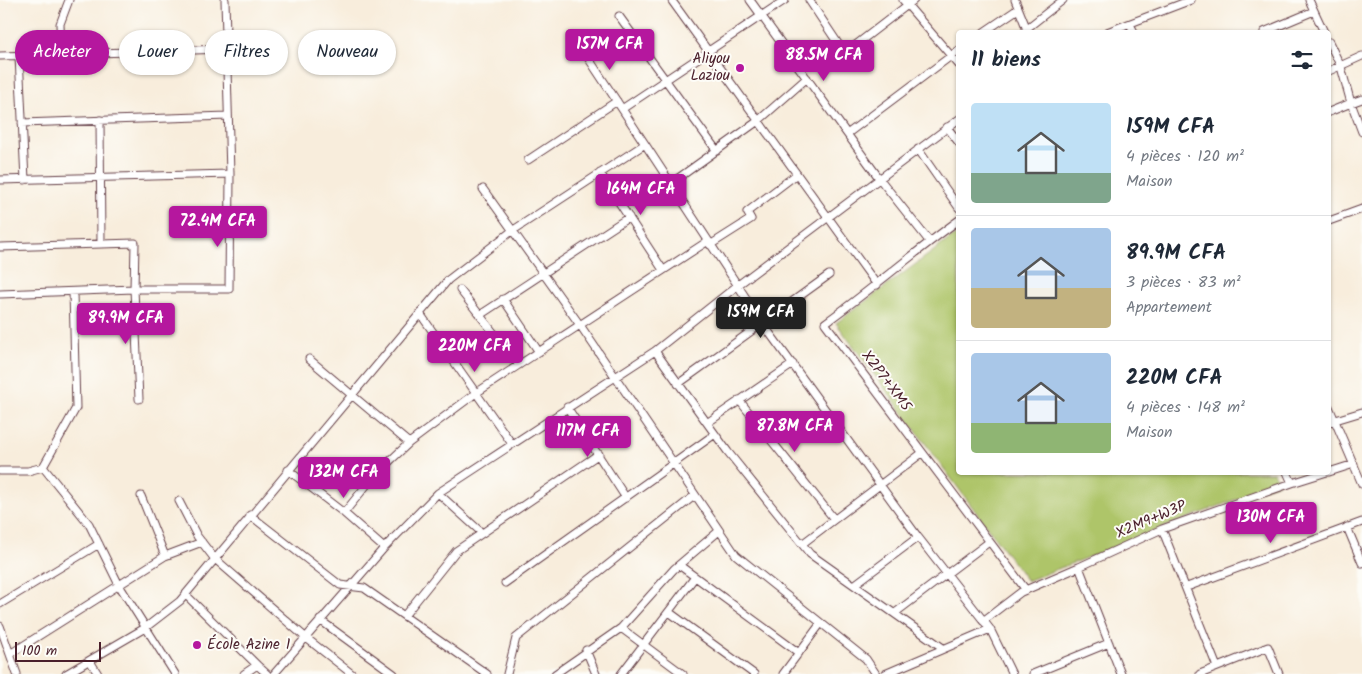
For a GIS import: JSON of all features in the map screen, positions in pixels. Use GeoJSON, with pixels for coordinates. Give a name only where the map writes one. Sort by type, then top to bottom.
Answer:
{"type":"FeatureCollection","features":[{"type":"Feature","properties":{"kind":"street"},"geometry":{"type":"LineString","coordinates":[[60,30],[60,24],[69,0]]}},
{"type":"Feature","properties":{"kind":"street"},"geometry":{"type":"LineString","coordinates":[[225,0],[226,30]]}},
{"type":"Feature","properties":{"kind":"street"},"geometry":{"type":"LineString","coordinates":[[750,0],[879,178],[929,241]]}},
{"type":"Feature","properties":{"kind":"street"},"geometry":{"type":"LineString","coordinates":[[622,109],[785,0]]}},
{"type":"Feature","properties":{"kind":"street"},"geometry":{"type":"LineString","coordinates":[[809,0],[839,45],[847,49],[853,47],[908,1],[956,62]]}},
{"type":"Feature","properties":{"kind":"street"},"geometry":{"type":"LineString","coordinates":[[1014,0],[1027,30]]}},
{"type":"Feature","properties":{"kind":"street"},"geometry":{"type":"LineString","coordinates":[[1028,30],[1063,0]]}},
{"type":"Feature","properties":{"kind":"street"},"geometry":{"type":"LineString","coordinates":[[1113,30],[1191,0]]}},
{"type":"Feature","properties":{"kind":"street"},"geometry":{"type":"LineString","coordinates":[[1309,0],[1323,30]]}},
{"type":"Feature","properties":{"kind":"street"},"geometry":{"type":"LineString","coordinates":[[672,1],[877,285]]}},
{"type":"Feature","properties":{"kind":"street"},"geometry":{"type":"LineString","coordinates":[[987,30],[1018,9]]}},
{"type":"Feature","properties":{"kind":"street"},"geometry":{"type":"LineString","coordinates":[[1269,30],[1314,11]]}},
{"type":"Feature","properties":{"kind":"street"},"geometry":{"type":"LineString","coordinates":[[619,16],[667,79],[717,152]]}},
{"type":"Feature","properties":{"kind":"street"},"geometry":{"type":"LineString","coordinates":[[1130,24],[1133,30]]}},
{"type":"Feature","properties":{"kind":"street"},"geometry":{"type":"LineString","coordinates":[[579,44],[763,324],[918,537],[990,630],[1012,674]]}},
{"type":"Feature","properties":{"kind":"street"},"geometry":{"type":"LineString","coordinates":[[1331,46],[1341,67],[1351,103],[1362,132]]}},
{"type":"Feature","properties":{"kind":"street"},"geometry":{"type":"LineString","coordinates":[[109,53],[205,50]]}},
{"type":"Feature","properties":{"kind":"street"},"geometry":{"type":"LineString","coordinates":[[847,134],[956,52]]}},
{"type":"Feature","properties":{"kind":"street"},"geometry":{"type":"LineString","coordinates":[[0,56],[15,56]]}},
{"type":"Feature","properties":{"kind":"street"},"geometry":{"type":"LineString","coordinates":[[1331,70],[1362,56]]}},
{"type":"Feature","properties":{"kind":"street"},"geometry":{"type":"LineString","coordinates":[[20,75],[25,180]]}},
{"type":"Feature","properties":{"kind":"street"},"geometry":{"type":"LineString","coordinates":[[0,294],[134,289],[228,289],[230,174],[227,75]]}},
{"type":"Feature","properties":{"kind":"street"},"geometry":{"type":"LineString","coordinates":[[670,184],[758,121],[808,78]]}},
{"type":"Feature","properties":{"kind":"street"},"geometry":{"type":"LineString","coordinates":[[1331,111],[1362,99]]}},
{"type":"Feature","properties":{"kind":"street"},"geometry":{"type":"LineString","coordinates":[[528,160],[617,101]]}},
{"type":"Feature","properties":{"kind":"street"},"geometry":{"type":"LineString","coordinates":[[22,123],[228,116]]}},
{"type":"Feature","properties":{"kind":"street"},"geometry":{"type":"LineString","coordinates":[[100,120],[101,244]]}},
{"type":"Feature","properties":{"kind":"street"},"geometry":{"type":"LineString","coordinates":[[274,674],[349,586],[438,493],[655,350],[738,284],[956,121]]}},
{"type":"Feature","properties":{"kind":"street"},"geometry":{"type":"LineString","coordinates":[[947,128],[956,139]]}},
{"type":"Feature","properties":{"kind":"street"},"geometry":{"type":"LineString","coordinates":[[66,674],[144,628],[186,595],[214,558],[421,315],[448,280],[512,231],[645,144]]}},
{"type":"Feature","properties":{"kind":"street"},"geometry":{"type":"LineString","coordinates":[[918,149],[956,204]]}},
{"type":"Feature","properties":{"kind":"street"},"geometry":{"type":"LineString","coordinates":[[600,173],[663,270]]}},
{"type":"Feature","properties":{"kind":"street"},"geometry":{"type":"LineString","coordinates":[[0,180],[230,174]]}},
{"type":"Feature","properties":{"kind":"street"},"geometry":{"type":"LineString","coordinates":[[344,513],[374,476],[410,443],[476,393],[663,270],[751,219],[747,212],[797,174]]}},
{"type":"Feature","properties":{"kind":"street"},"geometry":{"type":"LineString","coordinates":[[483,189],[580,325],[694,496],[736,555],[866,659],[876,674]]}},
{"type":"Feature","properties":{"kind":"street"},"geometry":{"type":"LineString","coordinates":[[1331,220],[1362,208]]}},
{"type":"Feature","properties":{"kind":"street"},"geometry":{"type":"LineString","coordinates":[[480,315],[629,218]]}},
{"type":"Feature","properties":{"kind":"street","name":"X2P7+XM5"},"geometry":{"type":"LineString","coordinates":[[956,222],[929,241],[877,285],[825,323],[1026,590]]}},
{"type":"Feature","properties":{"kind":"street"},"geometry":{"type":"LineString","coordinates":[[0,247],[135,243],[134,289],[139,399]]}},
{"type":"Feature","properties":{"kind":"street"},"geometry":{"type":"LineString","coordinates":[[678,384],[829,275]]}},
{"type":"Feature","properties":{"kind":"street"},"geometry":{"type":"LineString","coordinates":[[460,290],[519,365]]}},
{"type":"Feature","properties":{"kind":"street"},"geometry":{"type":"LineString","coordinates":[[0,471],[28,471],[43,467],[76,408],[73,292]]}},
{"type":"Feature","properties":{"kind":"street"},"geometry":{"type":"LineString","coordinates":[[503,300],[538,352]]}},
{"type":"Feature","properties":{"kind":"street"},"geometry":{"type":"LineString","coordinates":[[421,315],[512,444]]}},
{"type":"Feature","properties":{"kind":"street"},"geometry":{"type":"LineString","coordinates":[[655,350],[706,423],[810,554],[943,648]]}},
{"type":"Feature","properties":{"kind":"street"},"geometry":{"type":"LineString","coordinates":[[309,358],[351,396],[410,443]]}},
{"type":"Feature","properties":{"kind":"street"},"geometry":{"type":"LineString","coordinates":[[706,423],[793,364]]}},
{"type":"Feature","properties":{"kind":"street"},"geometry":{"type":"LineString","coordinates":[[739,400],[834,519]]}},
{"type":"Feature","properties":{"kind":"street"},"geometry":{"type":"LineString","coordinates":[[568,407],[626,498]]}},
{"type":"Feature","properties":{"kind":"street"},"geometry":{"type":"LineString","coordinates":[[1362,412],[1332,421],[1362,484]]}},
{"type":"Feature","properties":{"kind":"street"},"geometry":{"type":"LineString","coordinates":[[505,583],[715,434]]}},
{"type":"Feature","properties":{"kind":"street"},"geometry":{"type":"LineString","coordinates":[[802,544],[922,453]]}},
{"type":"Feature","properties":{"kind":"street"},"geometry":{"type":"LineString","coordinates":[[404,616],[456,551],[599,454]]}},
{"type":"Feature","properties":{"kind":"street","name":"X2M9+W3P"},"geometry":{"type":"LineString","coordinates":[[1331,471],[1354,464]]}},
{"type":"Feature","properties":{"kind":"street"},"geometry":{"type":"LineString","coordinates":[[43,467],[90,524],[119,585],[144,628],[175,674]]}},
{"type":"Feature","properties":{"kind":"street"},"geometry":{"type":"LineString","coordinates":[[288,470],[344,513],[384,548]]}},
{"type":"Feature","properties":{"kind":"street"},"geometry":{"type":"LineString","coordinates":[[1289,475],[1292,483]]}},
{"type":"Feature","properties":{"kind":"street","name":"X2M9+W3P"},"geometry":{"type":"LineString","coordinates":[[983,621],[1026,590],[1162,528],[1318,475]]}},
{"type":"Feature","properties":{"kind":"street"},"geometry":{"type":"LineString","coordinates":[[438,493],[482,533]]}},
{"type":"Feature","properties":{"kind":"street"},"geometry":{"type":"LineString","coordinates":[[141,496],[165,556]]}},
{"type":"Feature","properties":{"kind":"street"},"geometry":{"type":"LineString","coordinates":[[507,674],[516,638],[694,496]]}},
{"type":"Feature","properties":{"kind":"street"},"geometry":{"type":"LineString","coordinates":[[179,501],[202,542],[214,558],[305,637],[352,674]]}},
{"type":"Feature","properties":{"kind":"street"},"geometry":{"type":"LineString","coordinates":[[250,515],[340,585],[364,588],[487,674]]}},
{"type":"Feature","properties":{"kind":"street"},"geometry":{"type":"LineString","coordinates":[[1187,587],[1362,522]]}},
{"type":"Feature","properties":{"kind":"street"},"geometry":{"type":"LineString","coordinates":[[1348,527],[1362,563]]}},
{"type":"Feature","properties":{"kind":"street"},"geometry":{"type":"LineString","coordinates":[[1162,528],[1187,587],[1217,667]]}},
{"type":"Feature","properties":{"kind":"street"},"geometry":{"type":"LineString","coordinates":[[555,674],[586,650],[621,628],[679,565],[719,531]]}},
{"type":"Feature","properties":{"kind":"street"},"geometry":{"type":"LineString","coordinates":[[854,585],[918,537]]}},
{"type":"Feature","properties":{"kind":"street"},"geometry":{"type":"LineString","coordinates":[[10,654],[165,556],[202,542]]}},
{"type":"Feature","properties":{"kind":"street"},"geometry":{"type":"LineString","coordinates":[[895,613],[989,542]]}},
{"type":"Feature","properties":{"kind":"street"},"geometry":{"type":"LineString","coordinates":[[0,604],[99,544]]}},
{"type":"Feature","properties":{"kind":"street"},"geometry":{"type":"LineString","coordinates":[[679,565],[799,652]]}},
{"type":"Feature","properties":{"kind":"street"},"geometry":{"type":"LineString","coordinates":[[1080,567],[1121,674]]}},
{"type":"Feature","properties":{"kind":"street"},"geometry":{"type":"LineString","coordinates":[[621,674],[695,577]]}},
{"type":"Feature","properties":{"kind":"street"},"geometry":{"type":"LineString","coordinates":[[186,595],[267,674]]}},
{"type":"Feature","properties":{"kind":"street"},"geometry":{"type":"LineString","coordinates":[[668,612],[754,674]]}},
{"type":"Feature","properties":{"kind":"street"},"geometry":{"type":"LineString","coordinates":[[320,620],[394,674]]}},
{"type":"Feature","properties":{"kind":"street"},"geometry":{"type":"LineString","coordinates":[[783,674],[821,623]]}},
{"type":"Feature","properties":{"kind":"street"},"geometry":{"type":"LineString","coordinates":[[0,626],[17,674]]}},
{"type":"Feature","properties":{"kind":"street"},"geometry":{"type":"LineString","coordinates":[[621,628],[683,674]]}},
{"type":"Feature","properties":{"kind":"street"},"geometry":{"type":"LineString","coordinates":[[885,674],[943,648],[990,630]]}},
{"type":"Feature","properties":{"kind":"street"},"geometry":{"type":"LineString","coordinates":[[1033,674],[1109,643]]}},
{"type":"Feature","properties":{"kind":"street"},"geometry":{"type":"LineString","coordinates":[[1200,674],[1268,646],[1279,674]]}},
{"type":"Feature","properties":{"kind":"street"},"geometry":{"type":"LineString","coordinates":[[586,650],[596,674]]}},
{"type":"Feature","properties":{"kind":"street"},"geometry":{"type":"LineString","coordinates":[[90,661],[98,674]]}},
{"type":"Feature","properties":{"kind":"street"},"geometry":{"type":"LineString","coordinates":[[244,674],[257,665]]}},
{"type":"Feature","properties":{"kind":"green space"},"geometry":{"type":"Polygon","coordinates":[[[956,234],[956,475],[1275,475],[1278,483],[1027,581],[836,323],[956,234]]]}},
{"type":"Feature","properties":{"kind":"place","name":"Aliyou Laziou"},"geometry":{"type":"Point","coordinates":[740,68]}},
{"type":"Feature","properties":{"kind":"place","name":"École Azine 1"},"geometry":{"type":"Point","coordinates":[197,645]}}]}
